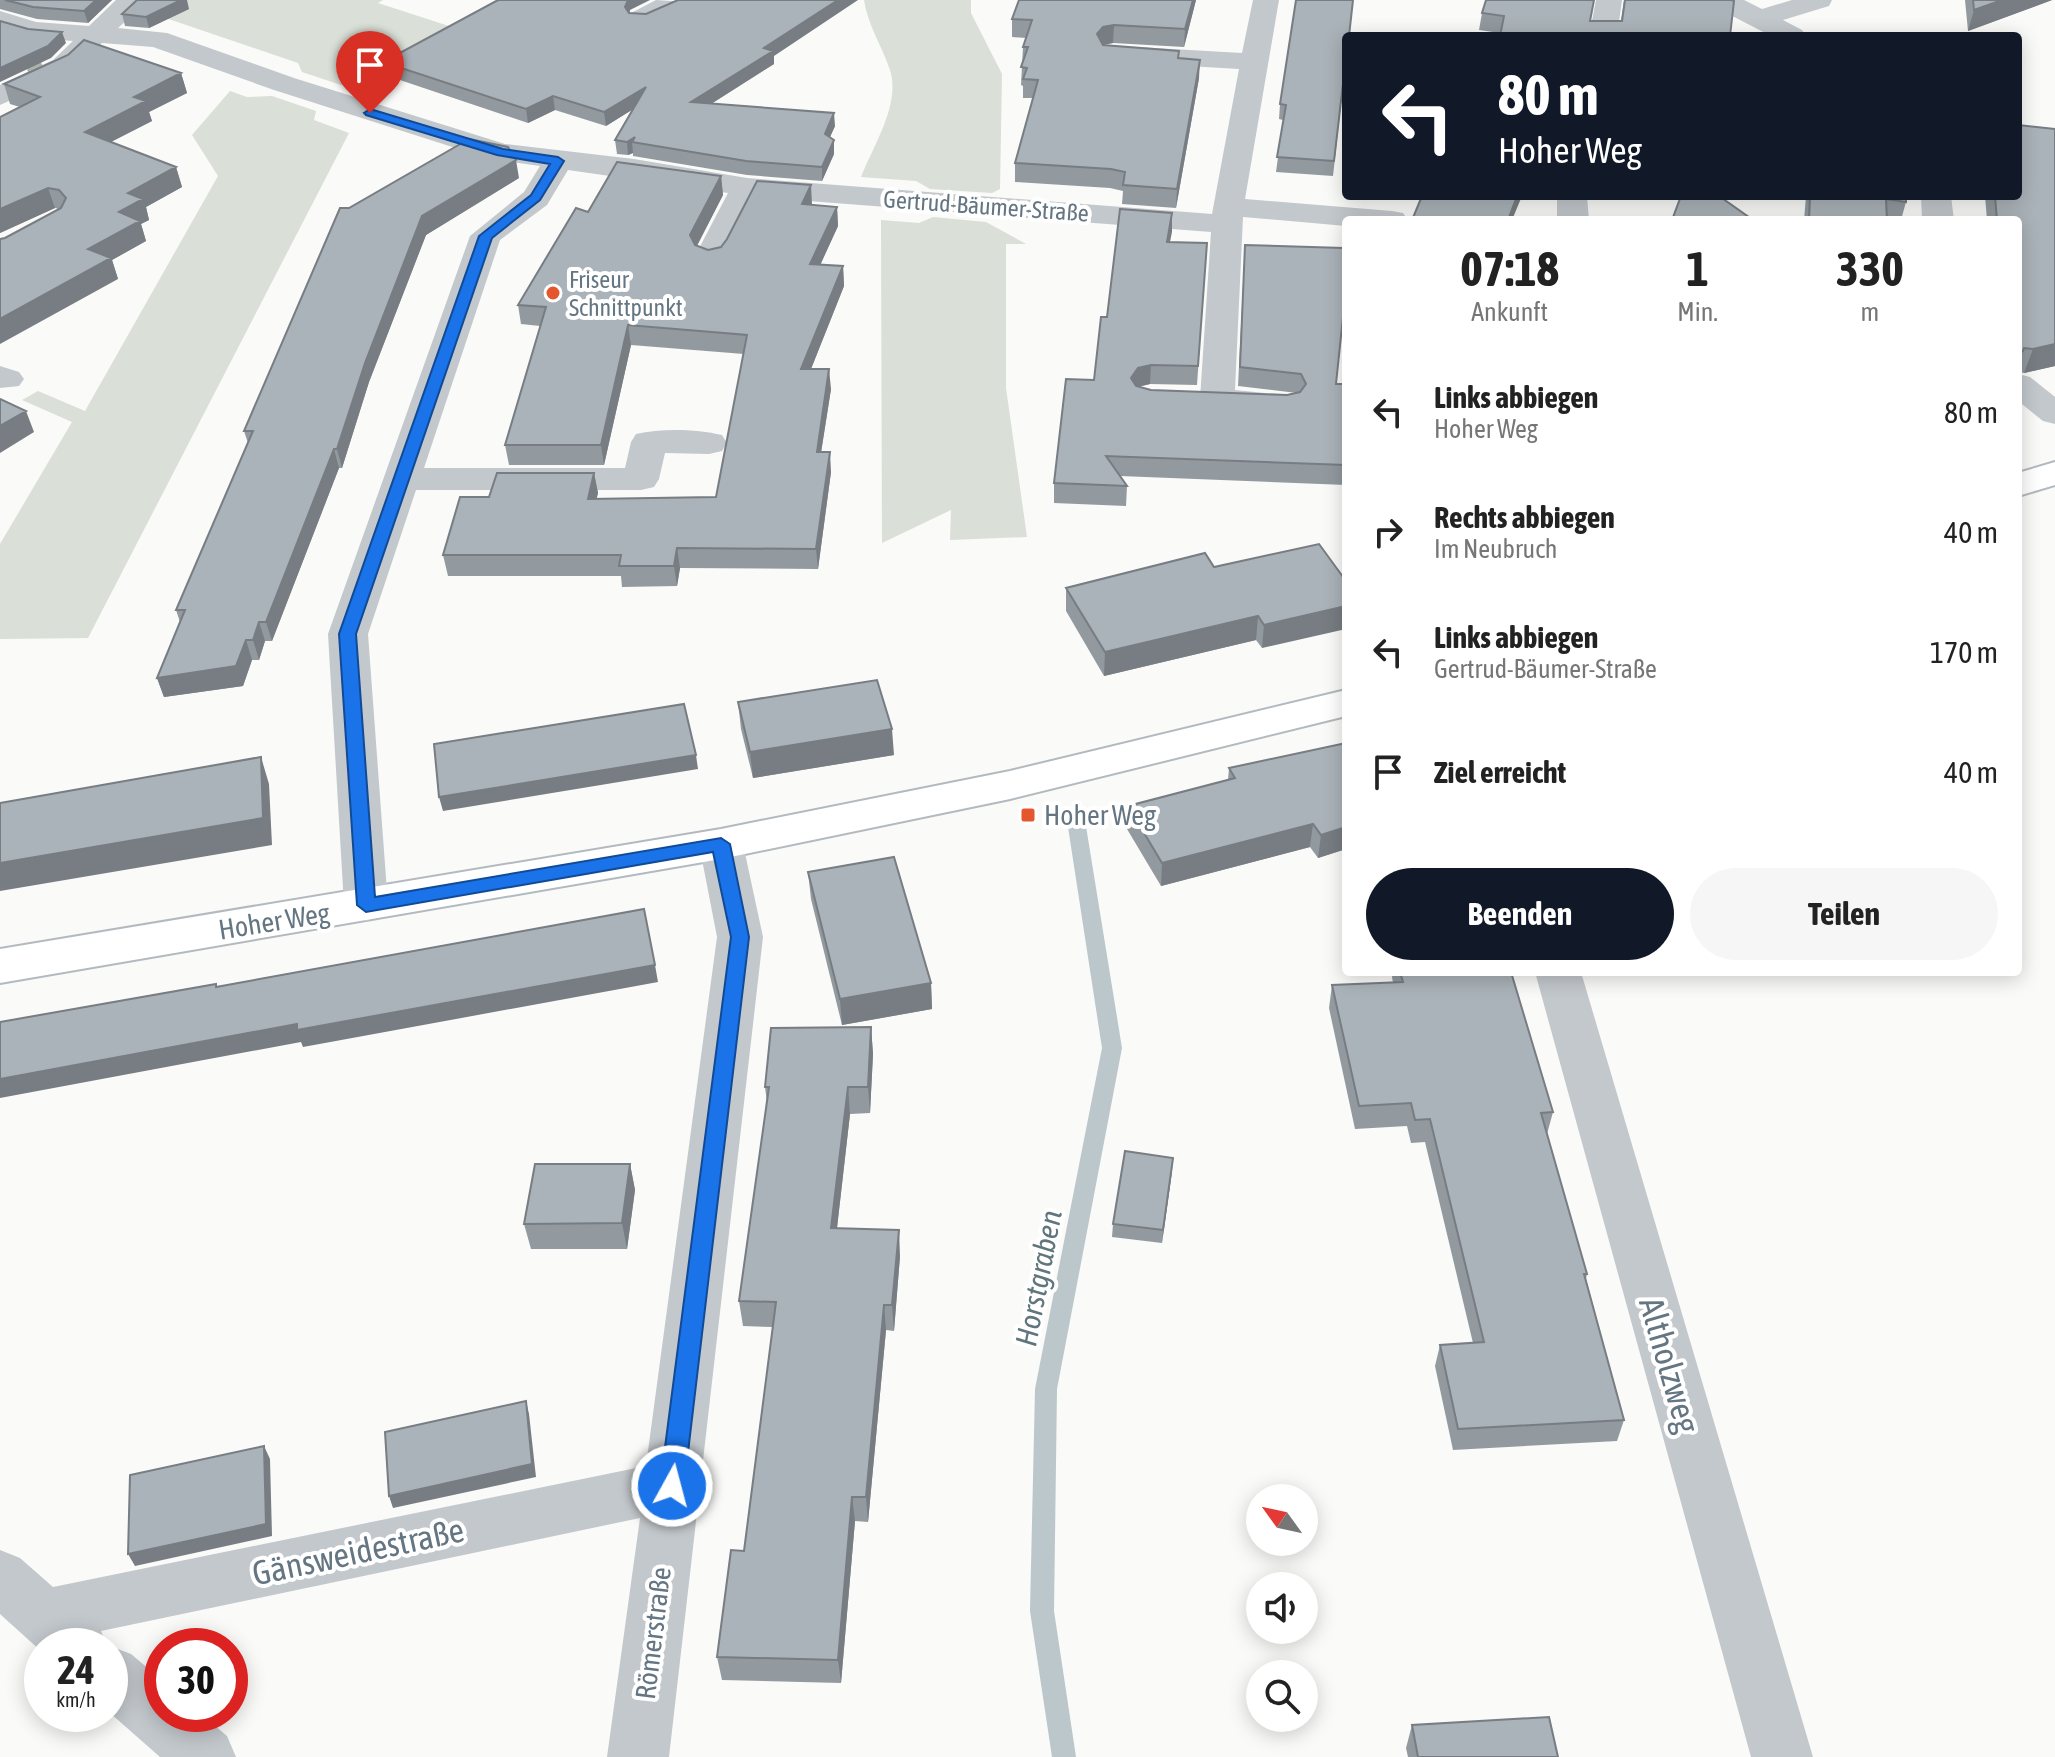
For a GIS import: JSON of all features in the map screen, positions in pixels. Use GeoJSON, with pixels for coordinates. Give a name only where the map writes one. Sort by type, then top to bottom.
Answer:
{"type":"FeatureCollection","features":[{"type":"Feature","properties":{"kind":"street"},"geometry":{"type":"LineString","coordinates":[[0,96],[63,66],[126,5],[136,0]]}},
{"type":"Feature","properties":{"kind":"street"},"geometry":{"type":"LineString","coordinates":[[1266,0],[1227,216],[1204,399],[1285,402]]}},
{"type":"Feature","properties":{"kind":"street"},"geometry":{"type":"LineString","coordinates":[[1604,32],[1609,0]]}},
{"type":"Feature","properties":{"kind":"street"},"geometry":{"type":"LineString","coordinates":[[1723,0],[1784,32]]}},
{"type":"Feature","properties":{"kind":"street"},"geometry":{"type":"LineString","coordinates":[[1760,19],[1819,0]]}},
{"type":"Feature","properties":{"kind":"street"},"geometry":{"type":"LineString","coordinates":[[643,18],[672,1]]}},
{"type":"Feature","properties":{"kind":"street","name":"Gertrud-Bäumer-Straße"},"geometry":{"type":"LineString","coordinates":[[0,19],[33,30],[157,39],[457,141],[501,153],[634,168],[747,187],[1227,216],[1342,219]]}},
{"type":"Feature","properties":{"kind":"street"},"geometry":{"type":"LineString","coordinates":[[1113,54],[1256,62]]}},
{"type":"Feature","properties":{"kind":"street"},"geometry":{"type":"LineString","coordinates":[[366,905],[348,634],[486,236],[536,198],[558,161]]}},
{"type":"Feature","properties":{"kind":"street"},"geometry":{"type":"LineString","coordinates":[[711,256],[747,187]]}},
{"type":"Feature","properties":{"kind":"street"},"geometry":{"type":"LineString","coordinates":[[2022,387],[2055,414]]}},
{"type":"Feature","properties":{"kind":"street"},"geometry":{"type":"LineString","coordinates":[[402,479],[641,479],[649,442],[709,443]]}},
{"type":"Feature","properties":{"kind":"street"},"geometry":{"type":"LineString","coordinates":[[2022,484],[2055,473]]}},
{"type":"Feature","properties":{"kind":"street","name":"Hoher Weg"},"geometry":{"type":"LineString","coordinates":[[0,966],[721,844],[1010,785],[1342,704]]}},
{"type":"Feature","properties":{"kind":"street","name":"Römerstraße"},"geometry":{"type":"LineString","coordinates":[[638,1757],[740,937],[721,844]]}},
{"type":"Feature","properties":{"kind":"street","name":"Altholzweg"},"geometry":{"type":"LineString","coordinates":[[1559,976],[1782,1757]]}},
{"type":"Feature","properties":{"kind":"street","name":"Gänsweidestraße"},"geometry":{"type":"LineString","coordinates":[[74,1628],[672,1486]]}},
{"type":"Feature","properties":{"kind":"street","name":"Gänsweidestraße"},"geometry":{"type":"LineString","coordinates":[[0,1577],[58,1628]]}},
{"type":"Feature","properties":{"kind":"street"},"geometry":{"type":"LineString","coordinates":[[128,1690],[205,1757]]}},
{"type":"Feature","properties":{"kind":"shaded area"},"geometry":{"type":"Polygon","coordinates":[[[183,0],[383,0],[378,3],[452,27],[341,85],[302,72],[298,63],[154,14],[183,0]]]}},
{"type":"Feature","properties":{"kind":"shaded area"},"geometry":{"type":"Polygon","coordinates":[[[864,0],[971,0],[971,13],[1002,74],[1000,189],[992,193],[930,189],[916,181],[861,177],[892,97],[890,70],[864,0]]]}},
{"type":"Feature","properties":{"kind":"shaded area"},"geometry":{"type":"Polygon","coordinates":[[[230,91],[247,97],[272,96],[316,111],[314,120],[349,133],[88,638],[0,639],[0,544],[72,422],[22,400],[38,391],[85,411],[218,176],[192,135],[230,91]]]}},
{"type":"Feature","properties":{"kind":"shaded area"},"geometry":{"type":"Polygon","coordinates":[[[933,217],[986,222],[1026,244],[1006,244],[1006,388],[1027,537],[950,540],[951,510],[882,543],[881,220],[919,223],[933,217]]]}},
{"type":"Feature","properties":{"kind":"building"},"geometry":{"type":"Polygon","coordinates":[[[5,0],[96,0],[84,11],[33,7],[5,0]]]}},
{"type":"Feature","properties":{"kind":"building"},"geometry":{"type":"Polygon","coordinates":[[[137,0],[181,0],[146,17],[122,14],[137,0]]]}},
{"type":"Feature","properties":{"kind":"building"},"geometry":{"type":"Polygon","coordinates":[[[498,0],[628,0],[625,7],[629,13],[646,14],[678,0],[838,0],[764,48],[773,51],[691,102],[834,113],[825,134],[834,140],[822,167],[746,161],[632,142],[635,137],[627,142],[615,140],[646,87],[604,112],[553,96],[526,109],[383,62],[498,0]]]}},
{"type":"Feature","properties":{"kind":"building"},"geometry":{"type":"Polygon","coordinates":[[[1019,0],[1193,0],[1185,29],[1114,25],[1103,27],[1097,34],[1103,45],[1179,51],[1178,58],[1200,60],[1177,189],[1123,185],[1125,172],[1111,169],[1015,163],[1038,80],[1023,79],[1027,68],[1021,67],[1028,47],[1023,47],[1032,20],[1012,19],[1019,0]]]}},
{"type":"Feature","properties":{"kind":"building"},"geometry":{"type":"Polygon","coordinates":[[[1296,0],[1353,0],[1349,32],[1342,32],[1342,92],[1334,161],[1277,157],[1286,105],[1280,104],[1296,0]]]}},
{"type":"Feature","properties":{"kind":"building"},"geometry":{"type":"Polygon","coordinates":[[[1486,0],[1594,0],[1590,21],[1622,21],[1625,0],[1734,1],[1730,32],[1501,32],[1504,16],[1482,13],[1486,0]]]}},
{"type":"Feature","properties":{"kind":"building"},"geometry":{"type":"Polygon","coordinates":[[[1973,0],[2002,0],[1974,10],[1973,0]]]}},
{"type":"Feature","properties":{"kind":"building"},"geometry":{"type":"Polygon","coordinates":[[[0,21],[28,29],[62,32],[48,46],[0,68],[0,21]]]}},
{"type":"Feature","properties":{"kind":"building"},"geometry":{"type":"Polygon","coordinates":[[[84,40],[181,73],[134,97],[146,101],[85,132],[176,167],[128,193],[143,199],[119,212],[140,221],[88,249],[111,258],[0,319],[0,239],[61,208],[66,198],[59,190],[48,188],[0,209],[0,117],[40,97],[4,84],[68,55],[84,40]]]}},
{"type":"Feature","properties":{"kind":"building"},"geometry":{"type":"Polygon","coordinates":[[[2022,125],[2055,129],[2055,344],[2024,348],[2022,351],[2022,216],[1997,216],[1995,200],[2022,200],[2022,125]]]}},
{"type":"Feature","properties":{"kind":"building"},"geometry":{"type":"Polygon","coordinates":[[[469,139],[508,147],[516,160],[422,216],[365,363],[337,449],[334,449],[266,622],[259,622],[253,640],[246,640],[236,666],[157,678],[185,610],[176,610],[253,431],[244,431],[340,208],[349,208],[469,139]]]}},
{"type":"Feature","properties":{"kind":"building"},"geometry":{"type":"Polygon","coordinates":[[[617,162],[721,176],[690,235],[695,245],[708,250],[721,247],[727,239],[757,181],[811,185],[802,204],[837,207],[810,264],[843,266],[801,369],[829,369],[817,452],[830,452],[816,549],[677,548],[674,566],[619,566],[621,555],[443,555],[460,497],[489,497],[497,473],[594,473],[588,499],[716,497],[747,335],[628,325],[601,445],[505,445],[546,307],[518,305],[576,208],[588,212],[617,162]]]}},
{"type":"Feature","properties":{"kind":"building"},"geometry":{"type":"Polygon","coordinates":[[[1420,200],[1516,200],[1510,216],[1414,216],[1420,200]]]}},
{"type":"Feature","properties":{"kind":"building"},"geometry":{"type":"Polygon","coordinates":[[[1680,200],[1725,200],[1747,216],[1674,216],[1680,200]]]}},
{"type":"Feature","properties":{"kind":"building"},"geometry":{"type":"Polygon","coordinates":[[[1810,200],[1886,200],[1887,216],[1809,216],[1810,200]]]}},
{"type":"Feature","properties":{"kind":"building"},"geometry":{"type":"Polygon","coordinates":[[[1120,209],[1172,213],[1167,242],[1207,243],[1198,366],[1151,365],[1138,368],[1131,378],[1136,386],[1151,390],[1287,395],[1300,392],[1306,384],[1301,374],[1240,367],[1245,245],[1342,248],[1342,327],[1336,384],[1342,384],[1342,465],[1106,456],[1127,486],[1054,483],[1066,379],[1094,380],[1101,317],[1107,317],[1120,209]]]}},
{"type":"Feature","properties":{"kind":"building"},"geometry":{"type":"Polygon","coordinates":[[[0,399],[26,411],[0,426],[0,399]]]}},
{"type":"Feature","properties":{"kind":"building"},"geometry":{"type":"Polygon","coordinates":[[[1319,544],[1342,576],[1342,607],[1264,625],[1258,616],[1105,652],[1066,588],[1205,553],[1214,567],[1319,544]]]}},
{"type":"Feature","properties":{"kind":"building"},"geometry":{"type":"Polygon","coordinates":[[[877,680],[892,729],[750,752],[738,702],[877,680]]]}},
{"type":"Feature","properties":{"kind":"building"},"geometry":{"type":"Polygon","coordinates":[[[684,704],[696,755],[439,797],[434,744],[684,704]]]}},
{"type":"Feature","properties":{"kind":"building"},"geometry":{"type":"Polygon","coordinates":[[[1342,744],[1342,828],[1321,835],[1313,824],[1162,863],[1128,806],[1235,778],[1229,768],[1342,744]]]}},
{"type":"Feature","properties":{"kind":"building"},"geometry":{"type":"Polygon","coordinates":[[[261,757],[263,818],[0,863],[0,803],[261,757]]]}},
{"type":"Feature","properties":{"kind":"building"},"geometry":{"type":"Polygon","coordinates":[[[894,857],[931,983],[840,999],[808,872],[894,857]]]}},
{"type":"Feature","properties":{"kind":"building"},"geometry":{"type":"Polygon","coordinates":[[[644,909],[655,965],[297,1030],[297,1024],[0,1079],[0,1022],[216,984],[216,987],[644,909]]]}},
{"type":"Feature","properties":{"kind":"building"},"geometry":{"type":"Polygon","coordinates":[[[1401,976],[1512,976],[1553,1112],[1541,1113],[1624,1420],[1458,1429],[1440,1345],[1484,1342],[1430,1119],[1415,1120],[1411,1103],[1359,1106],[1332,985],[1403,982],[1401,976]]]}},
{"type":"Feature","properties":{"kind":"building"},"geometry":{"type":"Polygon","coordinates":[[[871,1027],[868,1087],[848,1087],[831,1228],[899,1230],[892,1305],[884,1305],[866,1497],[852,1497],[838,1660],[717,1657],[731,1550],[744,1551],[776,1302],[739,1301],[769,1087],[765,1087],[771,1028],[871,1027]]]}},
{"type":"Feature","properties":{"kind":"building"},"geometry":{"type":"Polygon","coordinates":[[[1125,1151],[1173,1158],[1163,1230],[1113,1224],[1125,1151]]]}},
{"type":"Feature","properties":{"kind":"building"},"geometry":{"type":"Polygon","coordinates":[[[535,1164],[630,1164],[622,1223],[524,1224],[535,1164]]]}},
{"type":"Feature","properties":{"kind":"building"},"geometry":{"type":"Polygon","coordinates":[[[526,1401],[532,1464],[389,1496],[385,1432],[526,1401]]]}},
{"type":"Feature","properties":{"kind":"building"},"geometry":{"type":"Polygon","coordinates":[[[264,1446],[266,1524],[128,1554],[130,1475],[264,1446]]]}},
{"type":"Feature","properties":{"kind":"building"},"geometry":{"type":"Polygon","coordinates":[[[1549,1717],[1558,1757],[1418,1757],[1412,1725],[1549,1717]]]}},
{"type":"Feature","properties":{"kind":"waterway","name":"Horstgraben"},"geometry":{"type":"LineString","coordinates":[[1064,1757],[1042,1611],[1046,1389],[1112,1048],[1075,814]]}},
{"type":"Feature","properties":{"kind":"place","name":"Friseur Schnittpunkt"},"geometry":{"type":"Point","coordinates":[553,293]}},
{"type":"Feature","properties":{"kind":"place","name":"Hoher Weg"},"geometry":{"type":"Point","coordinates":[1028,815]}},
{"type":"Feature","properties":{"kind":"route"},"geometry":{"type":"LineString","coordinates":[[370,113],[501,153],[558,161],[536,198],[486,236],[348,634],[366,905],[721,844],[740,937],[672,1486]]}}]}
